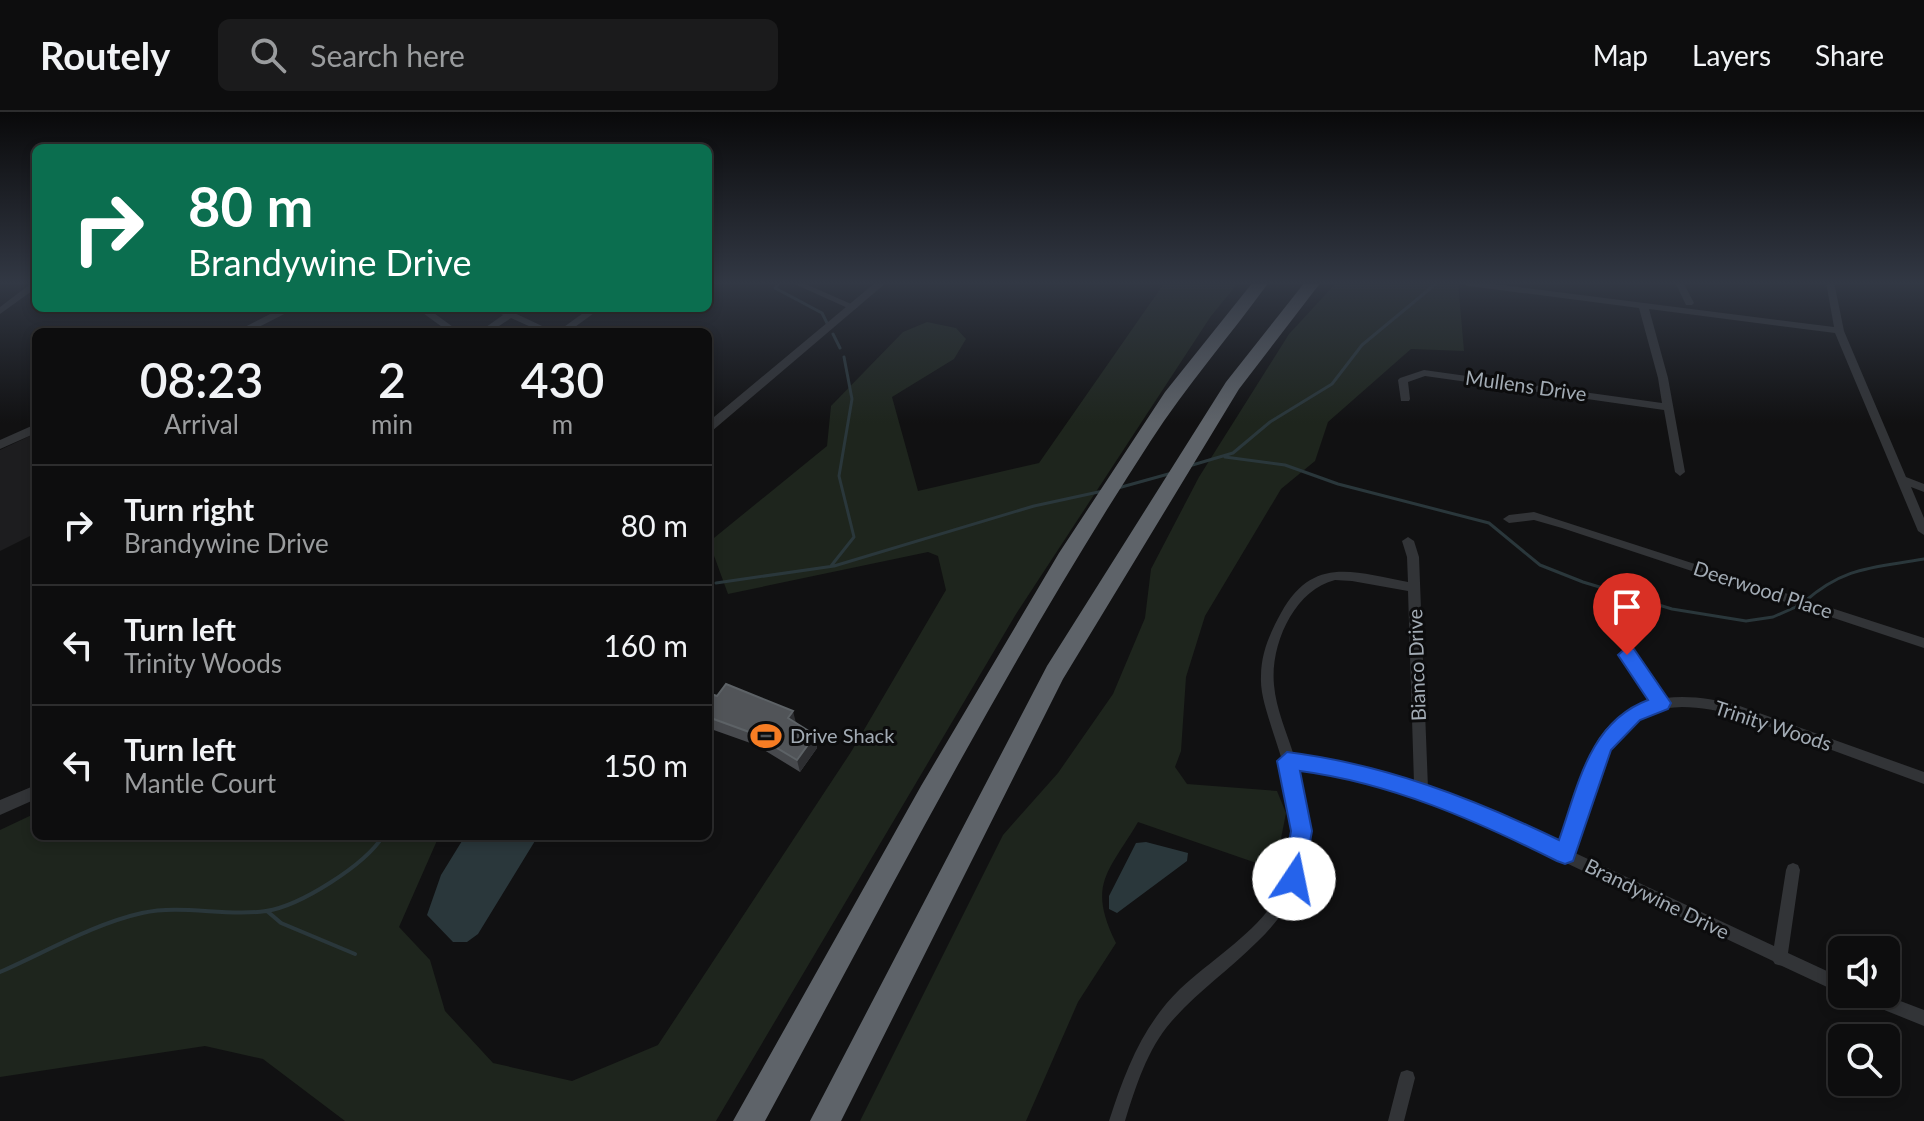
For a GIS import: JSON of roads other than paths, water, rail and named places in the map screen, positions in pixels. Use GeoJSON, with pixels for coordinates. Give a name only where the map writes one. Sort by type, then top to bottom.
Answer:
{"type":"FeatureCollection","features":[{"type":"Feature","properties":{"kind":"highway"},"geometry":{"type":"LineString","coordinates":[[748,1121],[991,686],[1127,459],[1221,329]]}},
{"type":"Feature","properties":{"kind":"highway"},"geometry":{"type":"LineString","coordinates":[[825,1121],[1055,673],[1232,386],[1276,329]]}},
{"type":"Feature","properties":{"kind":"street"},"geometry":{"type":"LineString","coordinates":[[712,425],[827,329]]}},
{"type":"Feature","properties":{"kind":"street"},"geometry":{"type":"LineString","coordinates":[[1649,329],[1669,407],[1680,472]]}},
{"type":"Feature","properties":{"kind":"street"},"geometry":{"type":"LineString","coordinates":[[1825,329],[1839,331],[1924,531]]}},
{"type":"Feature","properties":{"kind":"street","name":"Mullens Drive"},"geometry":{"type":"LineString","coordinates":[[1405,399],[1405,378],[1433,373],[1669,407]]}},
{"type":"Feature","properties":{"kind":"street"},"geometry":{"type":"LineString","coordinates":[[0,445],[32,430]]}},
{"type":"Feature","properties":{"kind":"street"},"geometry":{"type":"LineString","coordinates":[[1901,479],[1924,488]]}},
{"type":"Feature","properties":{"kind":"street","name":"Deerwood Place"},"geometry":{"type":"LineString","coordinates":[[1509,519],[1534,516],[1565,525],[1924,643]]}},
{"type":"Feature","properties":{"kind":"street","name":"Bianco Drive"},"geometry":{"type":"LineString","coordinates":[[1408,541],[1413,557],[1421,790]]}},
{"type":"Feature","properties":{"kind":"street"},"geometry":{"type":"LineString","coordinates":[[1117,1121],[1136,1065],[1158,1024],[1189,992],[1258,934],[1287,895],[1298,866],[1302,831],[1268,691],[1266,663],[1272,643],[1298,591],[1312,581],[1329,576],[1414,588]]}},
{"type":"Feature","properties":{"kind":"street"},"geometry":{"type":"LineString","coordinates":[[1627,655],[1661,703]]}},
{"type":"Feature","properties":{"kind":"street","name":"Trinity Woods"},"geometry":{"type":"LineString","coordinates":[[1565,854],[1603,745],[1633,714],[1661,703],[1709,704],[1743,712],[1924,778]]}},
{"type":"Feature","properties":{"kind":"street","name":"Brandywine Drive"},"geometry":{"type":"LineString","coordinates":[[1287,761],[1340,767],[1421,790],[1565,854],[1828,980]]}},
{"type":"Feature","properties":{"kind":"street"},"geometry":{"type":"LineString","coordinates":[[0,808],[32,794]]}},
{"type":"Feature","properties":{"kind":"street"},"geometry":{"type":"LineString","coordinates":[[1780,959],[1793,870]]}},
{"type":"Feature","properties":{"kind":"street"},"geometry":{"type":"LineString","coordinates":[[1898,1008],[1924,1018]]}},
{"type":"Feature","properties":{"kind":"street"},"geometry":{"type":"LineString","coordinates":[[1396,1121],[1407,1078]]}},
{"type":"Feature","properties":{"kind":"waterway"},"geometry":{"type":"LineString","coordinates":[[1189,466],[1233,453],[1270,422],[1332,384],[1362,345],[1381,329]]}},
{"type":"Feature","properties":{"kind":"waterway"},"geometry":{"type":"LineString","coordinates":[[833,334],[840,348]]}},
{"type":"Feature","properties":{"kind":"waterway"},"geometry":{"type":"LineString","coordinates":[[831,566],[854,537],[839,476],[852,399],[844,357]]}},
{"type":"Feature","properties":{"kind":"waterway"},"geometry":{"type":"LineString","coordinates":[[1225,457],[1285,465],[1338,484],[1489,523],[1540,565],[1583,582],[1672,609],[1746,621],[1773,617],[1798,606]]}},
{"type":"Feature","properties":{"kind":"waterway"},"geometry":{"type":"LineString","coordinates":[[1118,488],[1172,473]]}},
{"type":"Feature","properties":{"kind":"waterway"},"geometry":{"type":"LineString","coordinates":[[716,583],[834,566],[1034,506],[1103,491]]}},
{"type":"Feature","properties":{"kind":"waterway"},"geometry":{"type":"LineString","coordinates":[[1804,602],[1833,581],[1860,570],[1924,559]]}},
{"type":"Feature","properties":{"kind":"waterway"},"geometry":{"type":"LineString","coordinates":[[0,972],[88,931],[142,913],[173,910],[235,913],[280,908],[313,893],[347,871],[380,840]]}},
{"type":"Feature","properties":{"kind":"waterway"},"geometry":{"type":"LineString","coordinates":[[267,911],[281,923],[355,954]]}},
{"type":"Feature","properties":{"kind":"place","name":"Drive Shack"},"geometry":{"type":"Point","coordinates":[766,736]}}]}
